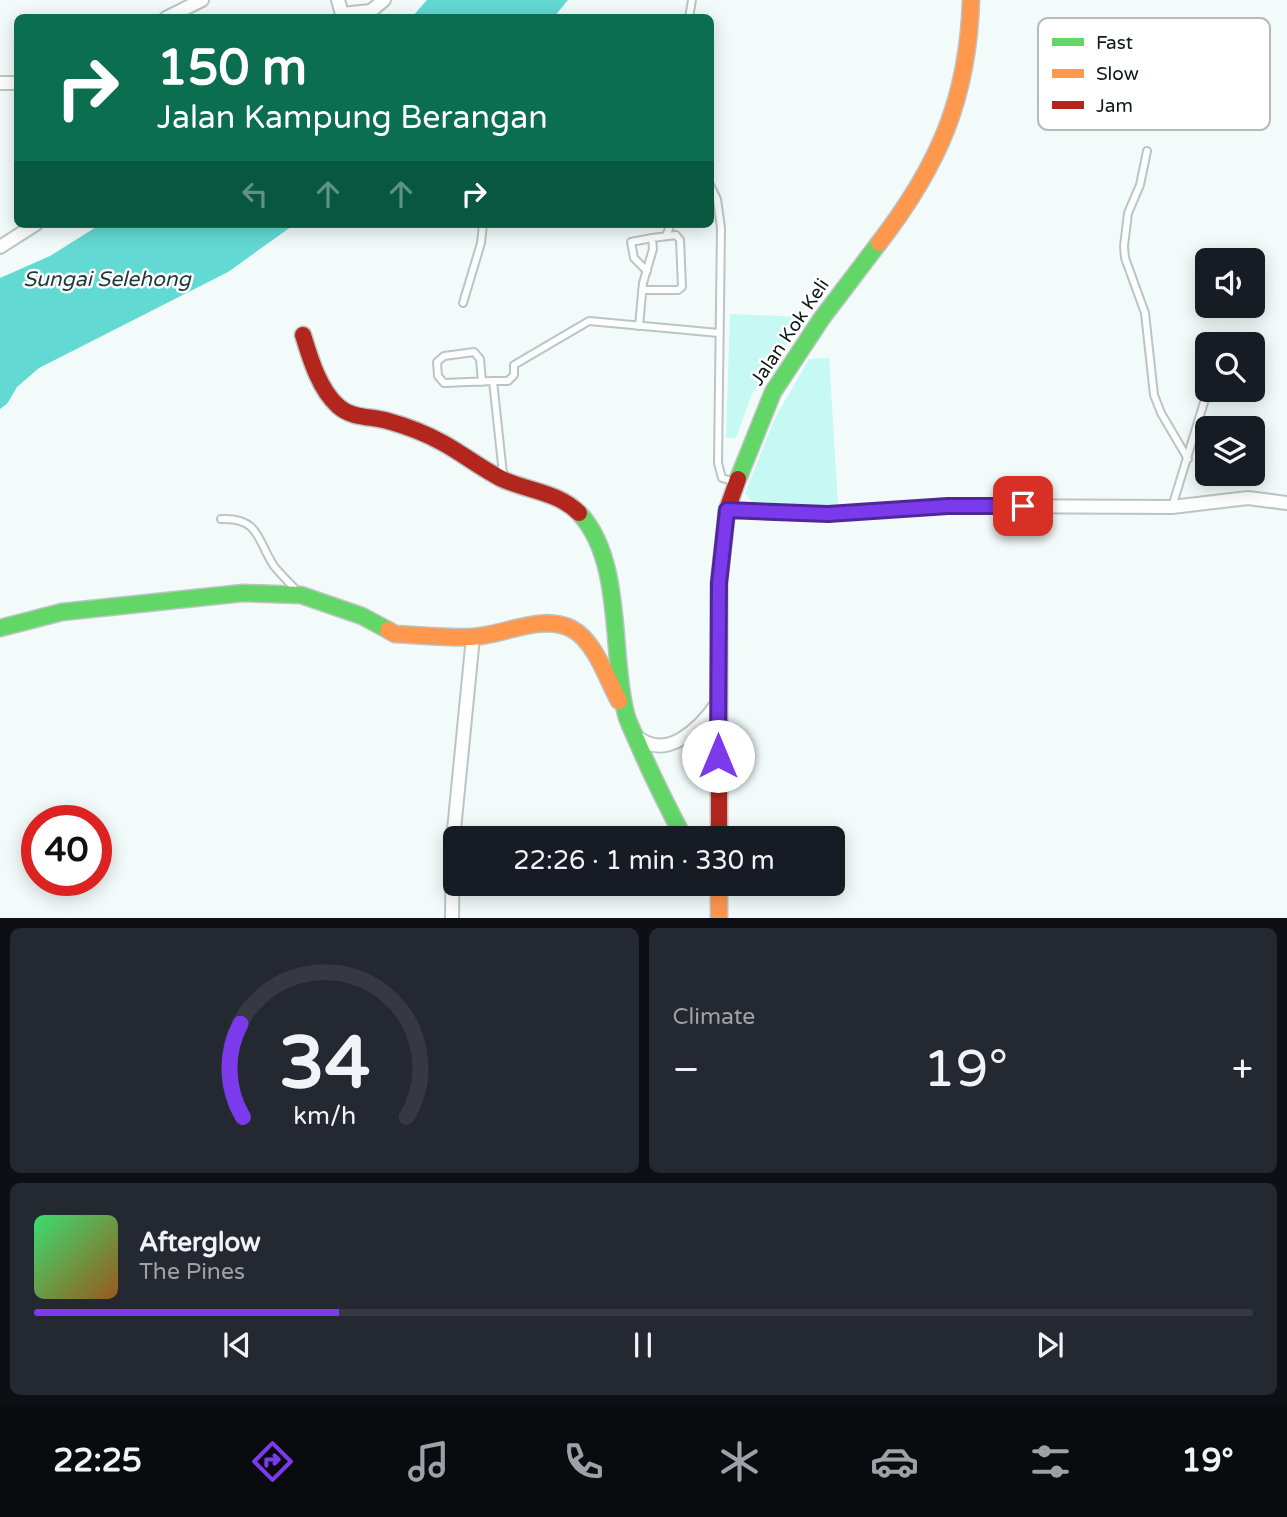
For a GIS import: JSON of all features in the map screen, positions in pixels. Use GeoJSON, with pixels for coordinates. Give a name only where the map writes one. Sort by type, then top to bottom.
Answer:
{"type":"FeatureCollection","features":[{"type":"Feature","properties":{"kind":"street"},"geometry":{"type":"LineString","coordinates":[[174,14],[202,0]]}},
{"type":"Feature","properties":{"kind":"street"},"geometry":{"type":"LineString","coordinates":[[338,0],[342,14],[367,14],[384,0]]}},
{"type":"Feature","properties":{"kind":"street","name":"Jalan Kok Keli"},"geometry":{"type":"LineString","coordinates":[[719,826],[719,583],[727,510],[752,438],[773,392],[822,318],[893,225],[934,161],[954,113],[962,79],[970,34],[971,0]]}},
{"type":"Feature","properties":{"kind":"street"},"geometry":{"type":"LineString","coordinates":[[2,83],[14,83]]}},
{"type":"Feature","properties":{"kind":"street"},"geometry":{"type":"LineString","coordinates":[[0,247],[30,228]]}},
{"type":"Feature","properties":{"kind":"street"},"geometry":{"type":"LineString","coordinates":[[303,335],[320,379],[338,406],[350,414],[388,421],[440,441],[503,479],[558,498],[570,505],[590,525],[603,559],[612,601],[625,711]]}},
{"type":"Feature","properties":{"kind":"street"},"geometry":{"type":"LineString","coordinates":[[727,510],[828,514],[948,506],[1172,507],[1248,498],[1287,503]]}},
{"type":"Feature","properties":{"kind":"street"},"geometry":{"type":"LineString","coordinates":[[0,628],[62,612],[243,593],[301,595],[362,616],[394,634],[473,637],[536,625],[557,624],[574,630],[590,646],[625,711],[653,779],[678,826]]}},
{"type":"Feature","properties":{"kind":"street"},"geometry":{"type":"LineString","coordinates":[[454,826],[473,637]]}},
{"type":"Feature","properties":{"kind":"street"},"geometry":{"type":"LineString","coordinates":[[634,733],[645,744],[658,747],[675,742],[696,729],[718,702]]}},
{"type":"Feature","properties":{"kind":"street"},"geometry":{"type":"LineString","coordinates":[[452,896],[452,918]]}},
{"type":"Feature","properties":{"kind":"street"},"geometry":{"type":"LineString","coordinates":[[718,896],[719,918]]}},
{"type":"Feature","properties":{"kind":"lane"},"geometry":{"type":"LineString","coordinates":[[1147,151],[1140,185],[1128,213],[1125,258],[1145,313],[1154,395],[1160,413],[1188,459]]}},
{"type":"Feature","properties":{"kind":"lane"},"geometry":{"type":"LineString","coordinates":[[714,194],[722,228],[718,463],[723,478],[737,482]]}},
{"type":"Feature","properties":{"kind":"lane"},"geometry":{"type":"LineString","coordinates":[[463,303],[481,243],[483,228]]}},
{"type":"Feature","properties":{"kind":"lane"},"geometry":{"type":"LineString","coordinates":[[666,236],[669,228]]}},
{"type":"Feature","properties":{"kind":"lane"},"geometry":{"type":"LineString","coordinates":[[642,290],[678,290],[684,284],[680,240],[677,235],[631,242],[634,258],[647,271]]}},
{"type":"Feature","properties":{"kind":"lane"},"geometry":{"type":"LineString","coordinates":[[639,326],[642,290],[653,249],[652,238]]}},
{"type":"Feature","properties":{"kind":"lane"},"geometry":{"type":"LineString","coordinates":[[482,382],[480,359],[474,352],[444,356],[437,362],[438,376],[444,383],[482,382],[493,381],[508,381],[513,374],[514,365],[589,321],[719,333]]}},
{"type":"Feature","properties":{"kind":"lane"},"geometry":{"type":"LineString","coordinates":[[493,381],[503,479]]}},
{"type":"Feature","properties":{"kind":"lane"},"geometry":{"type":"LineString","coordinates":[[1172,507],[1204,402]]}},
{"type":"Feature","properties":{"kind":"lane"},"geometry":{"type":"LineString","coordinates":[[221,519],[237,518],[254,529],[274,566],[301,595]]}},
{"type":"Feature","properties":{"kind":"shaded area"},"geometry":{"type":"Polygon","coordinates":[[[730,314],[802,317],[800,324],[752,394],[736,438],[726,438],[730,314]]]}},
{"type":"Feature","properties":{"kind":"shaded area"},"geometry":{"type":"Polygon","coordinates":[[[829,358],[838,505],[753,503],[745,493],[775,418],[809,359],[829,358]]]}},
{"type":"Feature","properties":{"kind":"water"},"geometry":{"type":"Polygon","coordinates":[[[427,0],[568,0],[556,14],[415,14],[427,0]]]}},
{"type":"Feature","properties":{"kind":"water","name":"Sungai Selehong"},"geometry":{"type":"Polygon","coordinates":[[[95,228],[289,228],[228,272],[39,368],[17,387],[7,404],[0,409],[0,278],[50,256],[95,228]]]}},
{"type":"Feature","properties":{"kind":"traffic: fast"},"geometry":{"type":"LineString","coordinates":[[738,479],[773,392],[822,318],[879,243]]}},
{"type":"Feature","properties":{"kind":"traffic: fast"},"geometry":{"type":"LineString","coordinates":[[579,513],[593,532],[603,555],[609,580],[627,718],[678,826]]}},
{"type":"Feature","properties":{"kind":"traffic: fast"},"geometry":{"type":"LineString","coordinates":[[0,628],[62,612],[243,593],[301,595],[362,616],[388,630]]}},
{"type":"Feature","properties":{"kind":"traffic: slow"},"geometry":{"type":"LineString","coordinates":[[879,243],[918,186],[946,129],[964,68],[971,0]]}},
{"type":"Feature","properties":{"kind":"traffic: slow"},"geometry":{"type":"LineString","coordinates":[[388,630],[395,634],[471,637],[535,624],[560,625],[580,635],[594,651],[619,701]]}},
{"type":"Feature","properties":{"kind":"traffic: slow"},"geometry":{"type":"LineString","coordinates":[[719,896],[719,918]]}},
{"type":"Feature","properties":{"kind":"traffic: jam"},"geometry":{"type":"LineString","coordinates":[[303,335],[320,382],[331,399],[344,410],[423,433],[502,479],[552,496],[579,513]]}},
{"type":"Feature","properties":{"kind":"traffic: jam"},"geometry":{"type":"LineString","coordinates":[[719,826],[719,583],[727,510],[738,479]]}},
{"type":"Feature","properties":{"kind":"route"},"geometry":{"type":"LineString","coordinates":[[718,756],[719,583],[727,510],[828,514],[948,506],[1023,506]]}}]}
